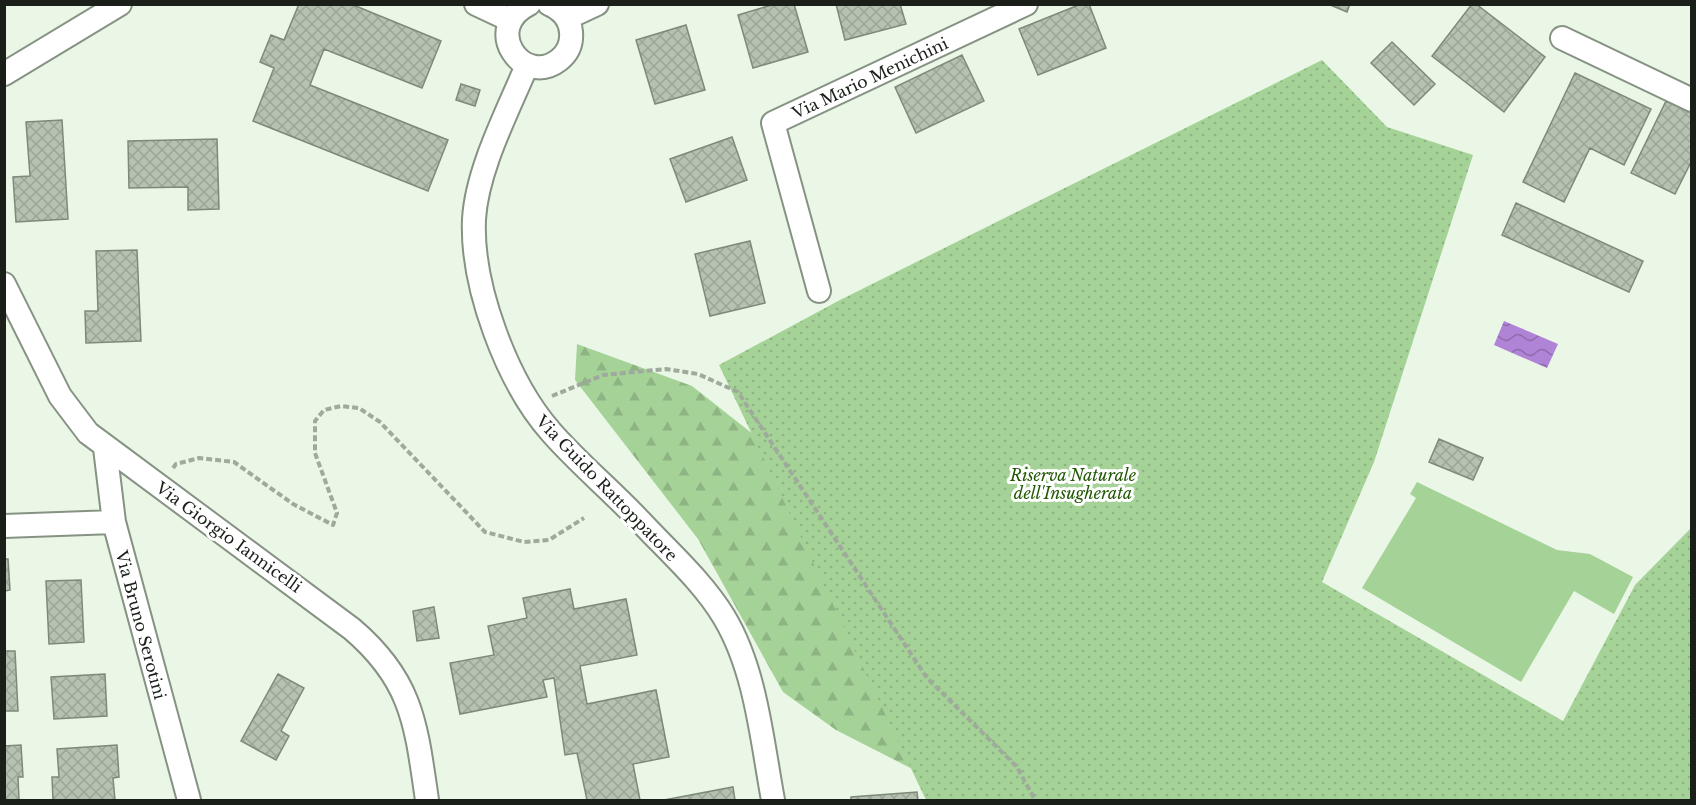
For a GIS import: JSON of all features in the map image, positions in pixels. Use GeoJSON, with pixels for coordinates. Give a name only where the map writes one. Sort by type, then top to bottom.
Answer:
{"type":"FeatureCollection","features":[{"type":"Feature","properties":{"kind":"street"},"geometry":{"type":"LineString","coordinates":[[4,74],[120,4]]}},
{"type":"Feature","properties":{"kind":"street"},"geometry":{"type":"LineString","coordinates":[[476,4],[510,20]]}},
{"type":"Feature","properties":{"kind":"street"},"geometry":{"type":"LineString","coordinates":[[529,4],[510,20],[507,38],[509,46],[513,54],[527,65],[547,66],[564,56],[572,38],[567,18],[549,4]]}},
{"type":"Feature","properties":{"kind":"street"},"geometry":{"type":"LineString","coordinates":[[567,18],[597,4]]}},
{"type":"Feature","properties":{"kind":"street","name":"Via Mario Menichini"},"geometry":{"type":"LineString","coordinates":[[819,291],[773,123],[1026,4]]}},
{"type":"Feature","properties":{"kind":"street"},"geometry":{"type":"LineString","coordinates":[[1562,38],[1692,100]]}},
{"type":"Feature","properties":{"kind":"street","name":"Via Guido Rattoppatore"},"geometry":{"type":"LineString","coordinates":[[527,65],[486,165],[474,218],[480,279],[496,339],[530,406],[552,433],[662,544],[707,594],[725,619],[752,693],[773,801]]}},
{"type":"Feature","properties":{"kind":"street","name":"Via Giorgio Iannicelli"},"geometry":{"type":"LineString","coordinates":[[4,284],[64,403],[80,424],[105,448],[160,486],[352,629],[381,657],[396,678],[412,712],[427,801]]}},
{"type":"Feature","properties":{"kind":"street","name":"Via Bruno Serotini"},"geometry":{"type":"LineString","coordinates":[[105,448],[114,522],[189,801]]}},
{"type":"Feature","properties":{"kind":"street"},"geometry":{"type":"LineString","coordinates":[[4,525],[114,522]]}},
{"type":"Feature","properties":{"kind":"path"},"geometry":{"type":"LineString","coordinates":[[530,406],[603,375],[666,369],[698,374],[738,392],[927,678],[1017,767],[1035,801]]}},
{"type":"Feature","properties":{"kind":"path"},"geometry":{"type":"LineString","coordinates":[[160,486],[176,464],[199,458],[234,462],[293,504],[333,525],[337,513],[315,453],[315,422],[324,410],[342,406],[359,408],[380,422],[485,532],[524,542],[549,540],[584,518]]}},
{"type":"Feature","properties":{"kind":"green space","name":"Riserva Naturale dell'Insugherata"},"geometry":{"type":"Polygon","coordinates":[[[1322,60],[1387,127],[1473,155],[1374,462],[1322,582],[1563,721],[1635,585],[1691,528],[1691,800],[926,800],[719,365],[840,300],[1322,60]]]}},
{"type":"Feature","properties":{"kind":"green space"},"geometry":{"type":"Polygon","coordinates":[[[577,344],[692,386],[839,502],[932,779],[836,730],[783,692],[698,539],[575,380],[577,344]]]}},
{"type":"Feature","properties":{"kind":"green space"},"geometry":{"type":"Polygon","coordinates":[[[1417,482],[1557,550],[1590,554],[1633,577],[1614,614],[1574,591],[1521,682],[1362,588],[1416,498],[1410,494],[1417,482]]]}},
{"type":"Feature","properties":{"kind":"water"},"geometry":{"type":"Polygon","coordinates":[[[1504,321],[1558,344],[1547,368],[1494,345],[1504,321]]]}},
{"type":"Feature","properties":{"kind":"building"},"geometry":{"type":"Polygon","coordinates":[[[299,4],[351,4],[441,41],[422,88],[324,49],[310,85],[448,140],[428,191],[253,121],[274,68],[260,62],[271,35],[284,40],[299,4]]]}},
{"type":"Feature","properties":{"kind":"building"},"geometry":{"type":"Polygon","coordinates":[[[775,4],[794,4],[808,52],[753,68],[738,15],[775,4]]]}},
{"type":"Feature","properties":{"kind":"building"},"geometry":{"type":"Polygon","coordinates":[[[836,4],[900,4],[906,24],[845,40],[836,4]]]}},
{"type":"Feature","properties":{"kind":"building"},"geometry":{"type":"Polygon","coordinates":[[[1081,4],[1089,4],[1106,48],[1038,75],[1019,29],[1081,4]]]}},
{"type":"Feature","properties":{"kind":"building"},"geometry":{"type":"Polygon","coordinates":[[[1328,4],[1350,4],[1347,12],[1328,4]]]}},
{"type":"Feature","properties":{"kind":"building"},"geometry":{"type":"Polygon","coordinates":[[[1472,4],[1476,4],[1545,57],[1504,112],[1432,56],[1472,4]]]}},
{"type":"Feature","properties":{"kind":"building"},"geometry":{"type":"Polygon","coordinates":[[[686,25],[705,90],[655,104],[636,40],[686,25]]]}},
{"type":"Feature","properties":{"kind":"building"},"geometry":{"type":"Polygon","coordinates":[[[1392,42],[1435,84],[1414,105],[1371,63],[1392,42]]]}},
{"type":"Feature","properties":{"kind":"building"},"geometry":{"type":"Polygon","coordinates":[[[962,55],[984,101],[916,133],[895,87],[962,55]]]}},
{"type":"Feature","properties":{"kind":"building"},"geometry":{"type":"Polygon","coordinates":[[[1575,73],[1651,109],[1624,165],[1590,148],[1564,202],[1523,182],[1575,73]]]}},
{"type":"Feature","properties":{"kind":"building"},"geometry":{"type":"Polygon","coordinates":[[[461,84],[480,90],[475,106],[456,100],[461,84]]]}},
{"type":"Feature","properties":{"kind":"building"},"geometry":{"type":"Polygon","coordinates":[[[1666,101],[1692,113],[1692,160],[1675,194],[1631,173],[1666,101]]]}},
{"type":"Feature","properties":{"kind":"building"},"geometry":{"type":"Polygon","coordinates":[[[62,120],[68,219],[16,222],[13,177],[30,176],[26,122],[62,120]]]}},
{"type":"Feature","properties":{"kind":"building"},"geometry":{"type":"Polygon","coordinates":[[[732,137],[747,180],[686,202],[670,159],[732,137]]]}},
{"type":"Feature","properties":{"kind":"building"},"geometry":{"type":"Polygon","coordinates":[[[217,139],[219,209],[188,210],[188,187],[129,188],[128,141],[217,139]]]}},
{"type":"Feature","properties":{"kind":"building"},"geometry":{"type":"Polygon","coordinates":[[[1516,203],[1643,261],[1629,292],[1502,235],[1516,203]]]}},
{"type":"Feature","properties":{"kind":"building"},"geometry":{"type":"Polygon","coordinates":[[[750,241],[765,303],[710,316],[695,254],[750,241]]]}},
{"type":"Feature","properties":{"kind":"building"},"geometry":{"type":"Polygon","coordinates":[[[137,250],[141,341],[86,343],[85,311],[98,311],[96,251],[137,250]]]}},
{"type":"Feature","properties":{"kind":"building"},"geometry":{"type":"Polygon","coordinates":[[[1439,439],[1483,458],[1473,480],[1429,462],[1439,439]]]}},
{"type":"Feature","properties":{"kind":"building"},"geometry":{"type":"Polygon","coordinates":[[[4,559],[8,559],[10,590],[5,591],[4,617],[4,559]]]}},
{"type":"Feature","properties":{"kind":"building"},"geometry":{"type":"Polygon","coordinates":[[[81,580],[84,642],[49,644],[46,581],[81,580]]]}},
{"type":"Feature","properties":{"kind":"building"},"geometry":{"type":"Polygon","coordinates":[[[570,589],[574,609],[626,599],[637,655],[580,666],[587,704],[656,690],[669,757],[633,764],[640,800],[587,800],[577,753],[565,755],[554,678],[543,680],[547,697],[460,714],[450,663],[494,655],[488,626],[527,618],[523,598],[570,589]]]}},
{"type":"Feature","properties":{"kind":"building"},"geometry":{"type":"Polygon","coordinates":[[[434,607],[439,638],[417,641],[413,611],[434,607]]]}},
{"type":"Feature","properties":{"kind":"building"},"geometry":{"type":"Polygon","coordinates":[[[4,651],[15,651],[18,711],[4,711],[4,651]]]}},
{"type":"Feature","properties":{"kind":"building"},"geometry":{"type":"Polygon","coordinates":[[[105,674],[107,716],[54,719],[51,677],[105,674]]]}},
{"type":"Feature","properties":{"kind":"building"},"geometry":{"type":"Polygon","coordinates":[[[278,674],[304,688],[281,731],[289,736],[276,760],[241,741],[278,674]]]}},
{"type":"Feature","properties":{"kind":"building"},"geometry":{"type":"Polygon","coordinates":[[[21,745],[23,777],[18,777],[19,800],[4,800],[4,746],[21,745]]]}},
{"type":"Feature","properties":{"kind":"building"},"geometry":{"type":"Polygon","coordinates":[[[117,745],[119,777],[113,778],[115,800],[53,800],[52,777],[59,777],[57,749],[117,745]]]}},
{"type":"Feature","properties":{"kind":"building"},"geometry":{"type":"Polygon","coordinates":[[[733,787],[735,800],[664,800],[733,787]]]}},
{"type":"Feature","properties":{"kind":"building"},"geometry":{"type":"Polygon","coordinates":[[[917,792],[918,800],[851,800],[851,797],[917,792]]]}}]}
